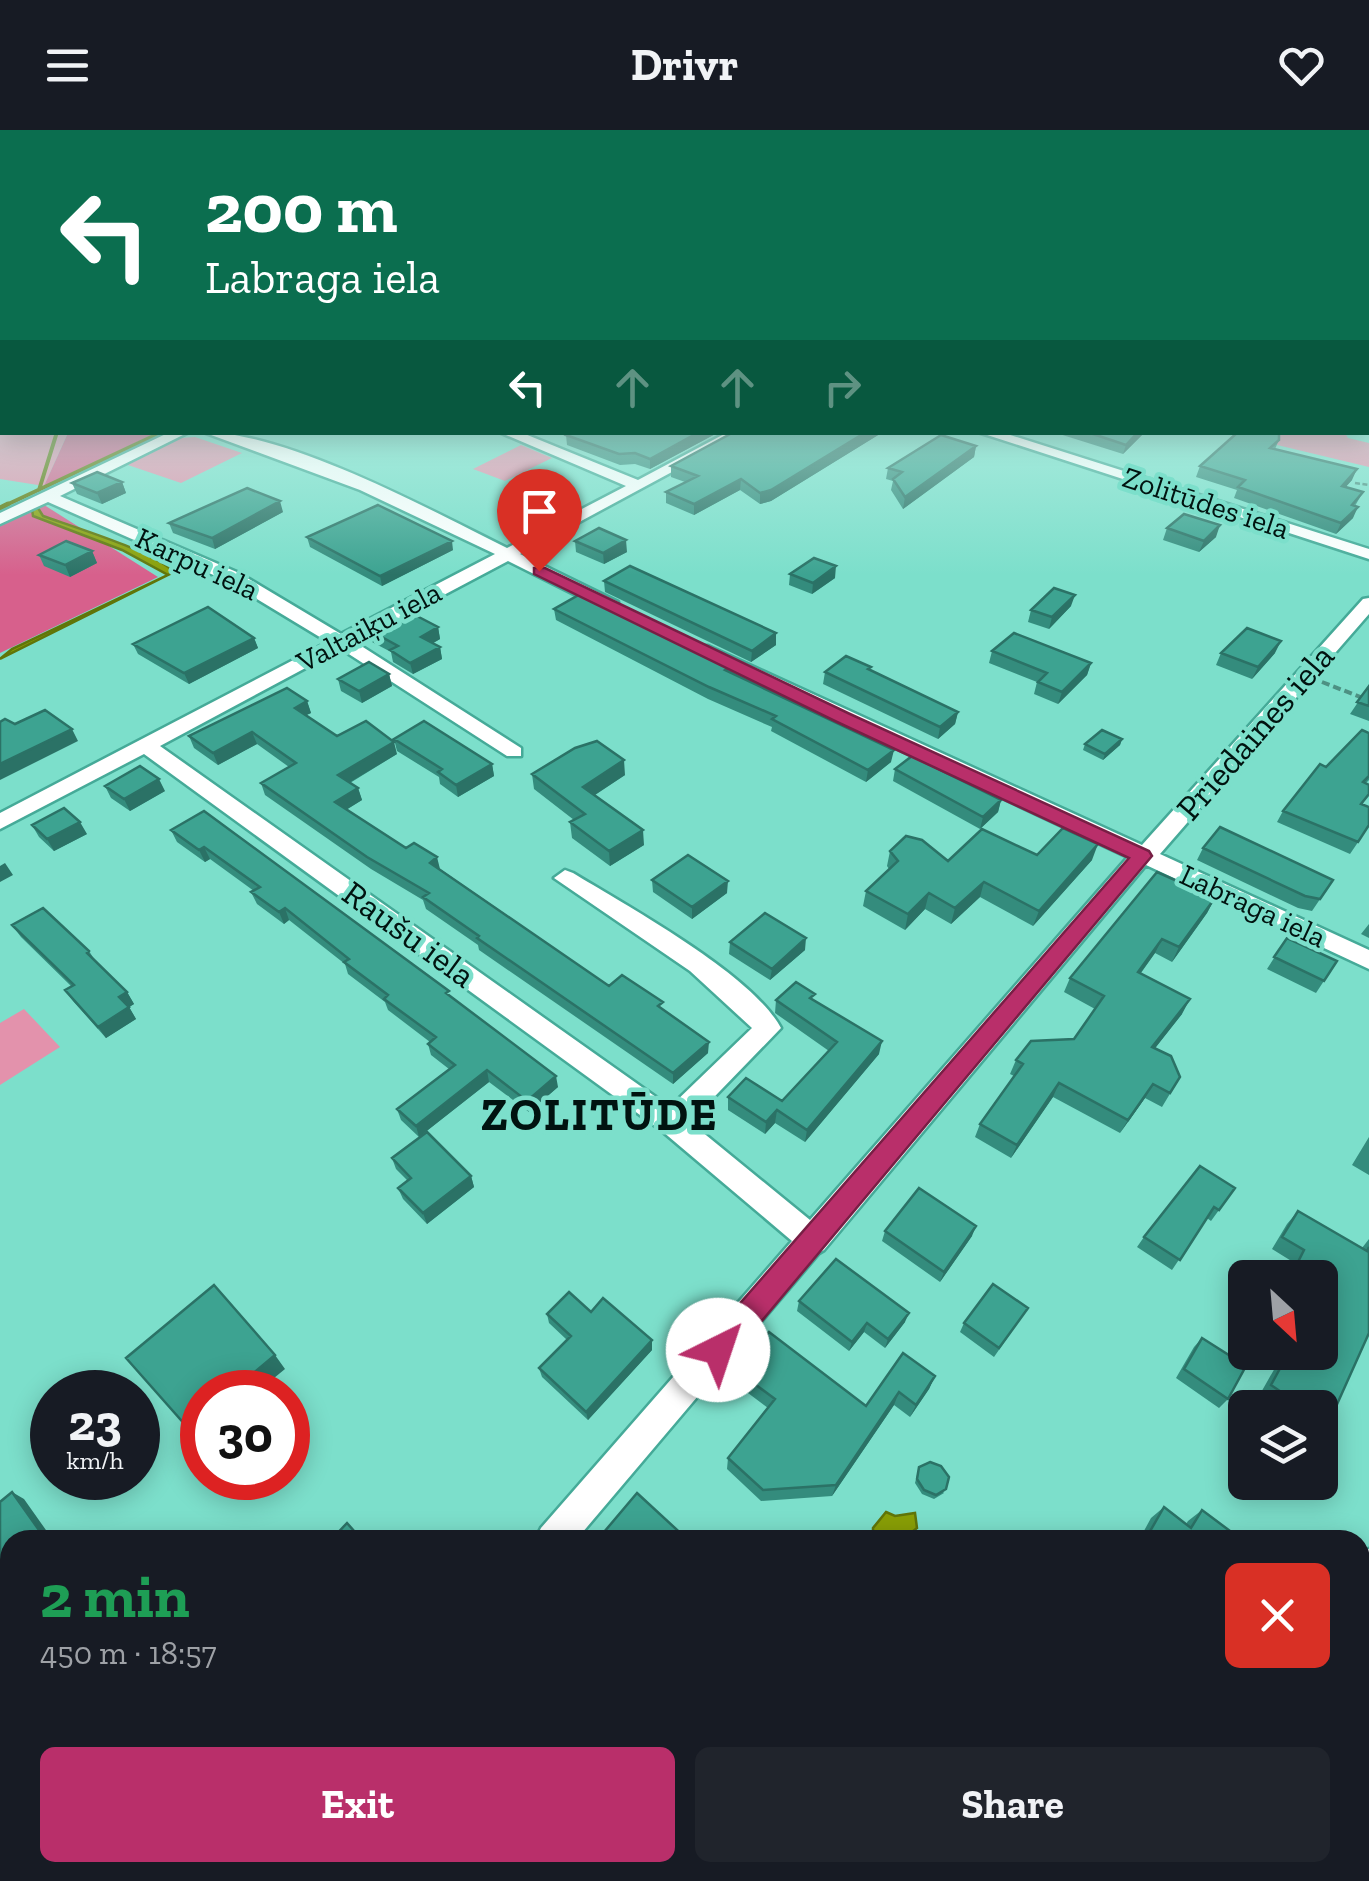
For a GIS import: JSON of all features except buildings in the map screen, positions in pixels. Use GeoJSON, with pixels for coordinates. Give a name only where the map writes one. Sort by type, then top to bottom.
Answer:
{"type":"FeatureCollection","features":[{"type":"Feature","properties":{"kind":"street"},"geometry":{"type":"LineString","coordinates":[[0,519],[176,435]]}},
{"type":"Feature","properties":{"kind":"street"},"geometry":{"type":"LineString","coordinates":[[219,435],[353,480],[446,520],[506,555],[630,615]]}},
{"type":"Feature","properties":{"kind":"street"},"geometry":{"type":"LineString","coordinates":[[513,435],[638,485]]}},
{"type":"Feature","properties":{"kind":"street","name":"Valtaiķu iela"},"geometry":{"type":"LineString","coordinates":[[0,822],[734,435]]}},
{"type":"Feature","properties":{"kind":"street","name":"Zolitūdes iela"},"geometry":{"type":"LineString","coordinates":[[994,435],[1369,554]]}},
{"type":"Feature","properties":{"kind":"street","name":"Karpu iela"},"geometry":{"type":"LineString","coordinates":[[48,496],[233,577],[514,752]]}},
{"type":"Feature","properties":{"kind":"street","name":"Priedaines iela"},"geometry":{"type":"LineString","coordinates":[[562,1530],[1142,856],[1155,847],[1369,603]]}},
{"type":"Feature","properties":{"kind":"street","name":"Labraga iela"},"geometry":{"type":"LineString","coordinates":[[684,641],[1369,960]]}},
{"type":"Feature","properties":{"kind":"street","name":"Raušu iela"},"geometry":{"type":"LineString","coordinates":[[145,745],[672,1123],[814,1240]]}},
{"type":"Feature","properties":{"kind":"street"},"geometry":{"type":"LineString","coordinates":[[565,878],[661,939],[747,1003],[768,1028],[672,1123]]}},
{"type":"Feature","properties":{"kind":"path"},"geometry":{"type":"LineString","coordinates":[[1350,475],[1355,483],[1369,486]]}},
{"type":"Feature","properties":{"kind":"path"},"geometry":{"type":"LineString","coordinates":[[1305,676],[1362,698]]}},
{"type":"Feature","properties":{"kind":"shaded area"},"geometry":{"type":"Polygon","coordinates":[[[0,435],[67,435],[44,486],[0,479],[0,435]]]}},
{"type":"Feature","properties":{"kind":"shaded area"},"geometry":{"type":"Polygon","coordinates":[[[67,435],[152,435],[44,486],[67,435]]]}},
{"type":"Feature","properties":{"kind":"shaded area"},"geometry":{"type":"Polygon","coordinates":[[[1274,435],[1346,435],[1369,443],[1369,467],[1273,444],[1274,435]]]}},
{"type":"Feature","properties":{"kind":"shaded area"},"geometry":{"type":"Polygon","coordinates":[[[195,437],[242,453],[181,483],[125,464],[181,438],[195,437]]]}},
{"type":"Feature","properties":{"kind":"shaded area"},"geometry":{"type":"Polygon","coordinates":[[[521,445],[552,458],[505,481],[473,469],[521,445]]]}},
{"type":"Feature","properties":{"kind":"shaded area"},"geometry":{"type":"Polygon","coordinates":[[[41,503],[158,577],[0,653],[0,522],[41,503]]]}},
{"type":"Feature","properties":{"kind":"shaded area"},"geometry":{"type":"Polygon","coordinates":[[[38,508],[43,516],[131,548],[174,572],[168,575],[122,550],[33,516],[32,509],[38,508]]]}},
{"type":"Feature","properties":{"kind":"shaded area"},"geometry":{"type":"Polygon","coordinates":[[[168,575],[0,659],[12,649],[168,575]]]}},
{"type":"Feature","properties":{"kind":"shaded area"},"geometry":{"type":"Polygon","coordinates":[[[24,1009],[60,1047],[0,1085],[0,1023],[24,1009]]]}},
{"type":"Feature","properties":{"kind":"shaded area"},"geometry":{"type":"Polygon","coordinates":[[[886,1512],[895,1516],[915,1513],[914,1530],[873,1528],[886,1512]]]}},
{"type":"Feature","properties":{"kind":"waterway"},"geometry":{"type":"LineString","coordinates":[[39,490],[56,435]]}},
{"type":"Feature","properties":{"kind":"waterway"},"geometry":{"type":"LineString","coordinates":[[39,490],[156,435]]}},
{"type":"Feature","properties":{"kind":"waterway"},"geometry":{"type":"LineString","coordinates":[[2,507],[39,490]]}},
{"type":"Feature","properties":{"kind":"waterway"},"geometry":{"type":"LineString","coordinates":[[2,507],[8,504]]}},
{"type":"Feature","properties":{"kind":"district","name":"ZOLITŪDE"},"geometry":{"type":"Point","coordinates":[600,1115]}},
{"type":"Feature","properties":{"kind":"route"},"geometry":{"type":"LineString","coordinates":[[539,571],[1142,856],[718,1350]]}}]}
